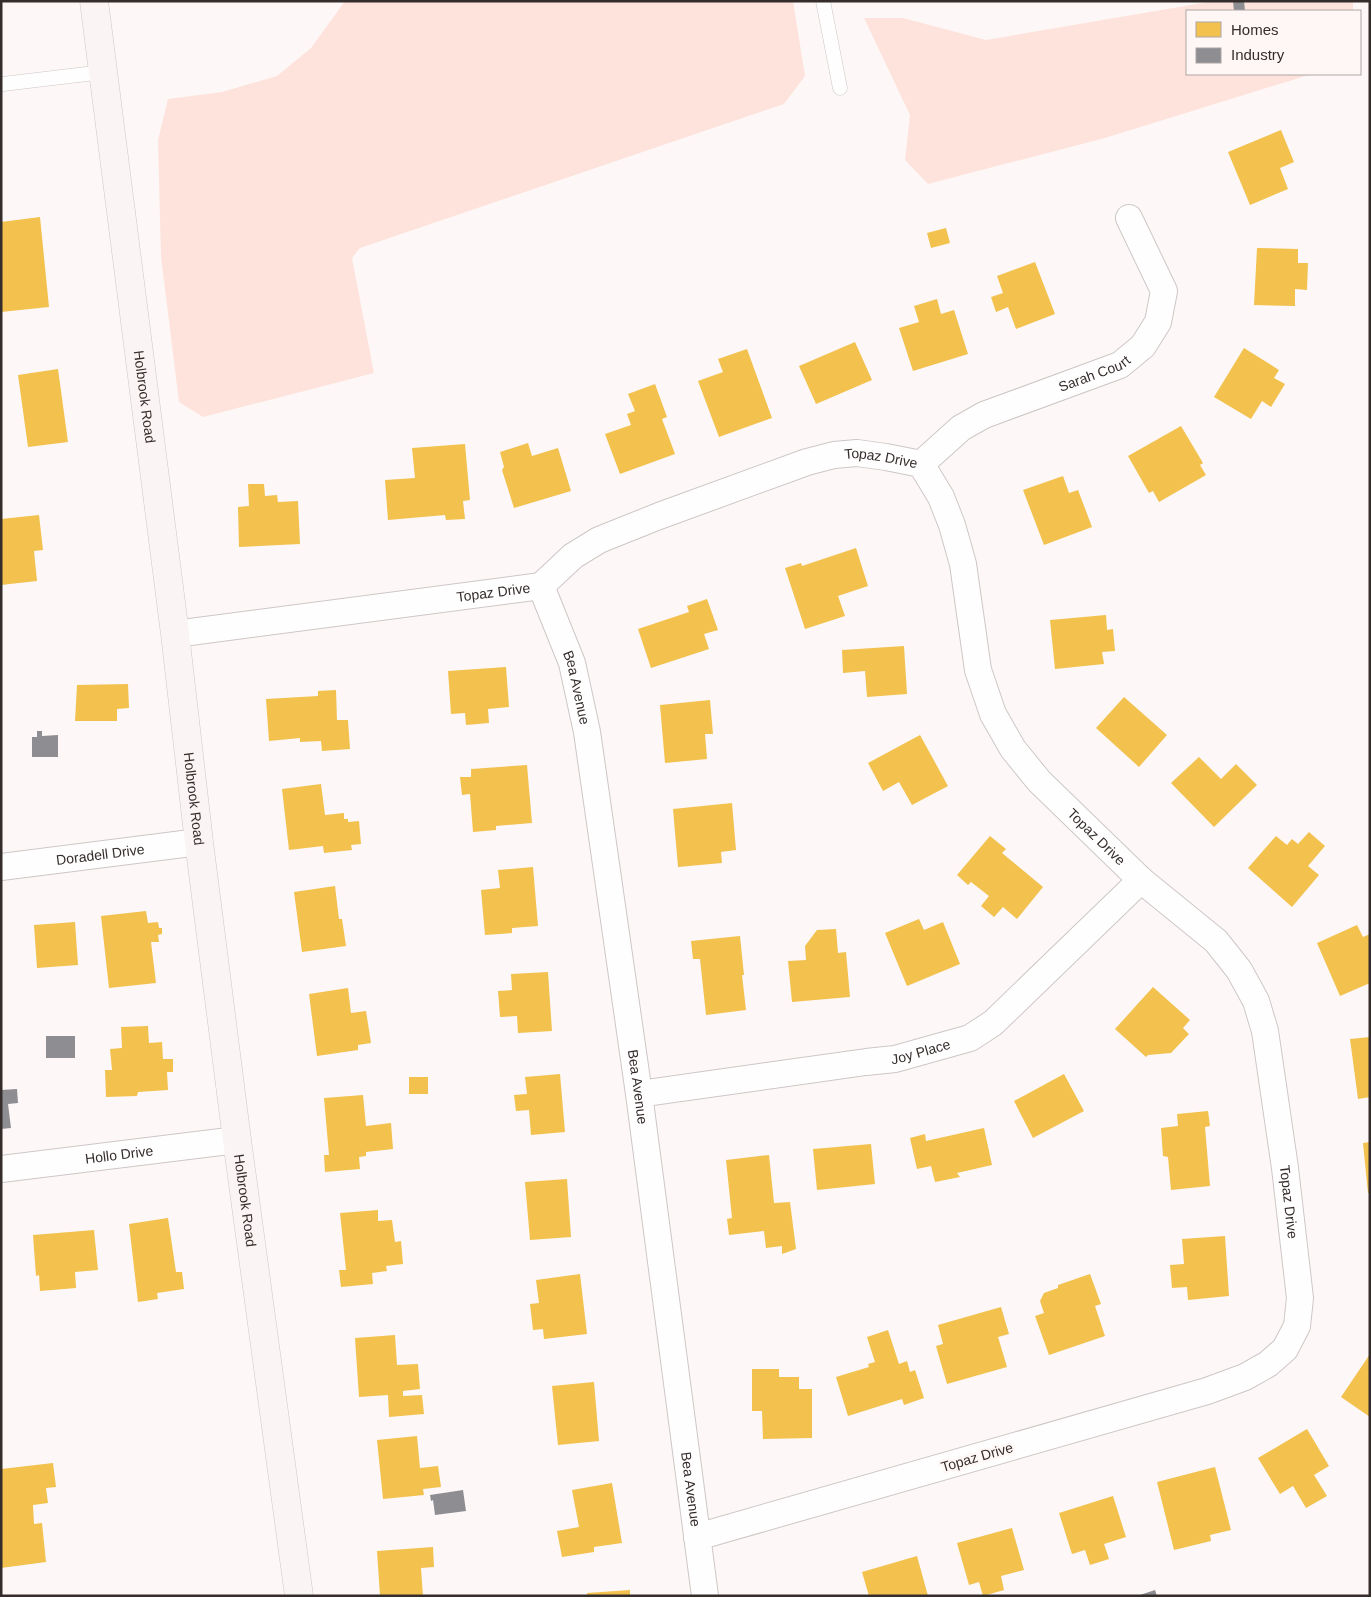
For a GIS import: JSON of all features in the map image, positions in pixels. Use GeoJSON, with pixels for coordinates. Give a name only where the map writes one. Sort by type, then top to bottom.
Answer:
{"type":"FeatureCollection","features":[{"type":"Feature","properties":{"kind":"street","name":"Holbrook Road"},"geometry":{"type":"LineString","coordinates":[[94,1],[175,634],[237,1140],[299,1596]]}},
{"type":"Feature","properties":{"kind":"street","name":"Sarah Court"},"geometry":{"type":"LineString","coordinates":[[921,464],[961,428],[984,415],[1120,365],[1144,346],[1158,322],[1164,291],[1129,218]]}},
{"type":"Feature","properties":{"kind":"street","name":"Topaz Drive"},"geometry":{"type":"LineString","coordinates":[[175,634],[541,586],[573,556],[599,540],[807,462],[834,455],[857,453],[921,464],[941,497],[952,525],[964,564],[978,670],[993,714],[1013,749],[1039,781],[1141,880],[1216,941],[1239,970],[1256,1001],[1265,1031],[1285,1168],[1300,1298],[1297,1326],[1285,1350],[1268,1364],[1245,1378],[1207,1392],[697,1537]]}},
{"type":"Feature","properties":{"kind":"street","name":"Bea Avenue"},"geometry":{"type":"LineString","coordinates":[[541,586],[572,663],[587,732],[639,1094],[705,1596]]}},
{"type":"Feature","properties":{"kind":"street","name":"Doradell Drive"},"geometry":{"type":"LineString","coordinates":[[1,867],[199,842]]}},
{"type":"Feature","properties":{"kind":"street","name":"Joy Place"},"geometry":{"type":"LineString","coordinates":[[639,1094],[895,1059],[970,1038],[993,1023],[1141,880]]}},
{"type":"Feature","properties":{"kind":"street","name":"Hollo Drive"},"geometry":{"type":"LineString","coordinates":[[1,1169],[237,1140]]}},
{"type":"Feature","properties":{"kind":"lane"},"geometry":{"type":"LineString","coordinates":[[823,1],[840,88]]}},
{"type":"Feature","properties":{"kind":"lane"},"geometry":{"type":"LineString","coordinates":[[3,84],[103,72]]}},
{"type":"Feature","properties":{"kind":"shaded area"},"geometry":{"type":"Polygon","coordinates":[[[345,1],[793,1],[805,76],[784,104],[360,248],[352,258],[374,373],[203,417],[179,402],[161,257],[158,140],[168,99],[222,92],[277,76],[311,48],[345,1]]]}},
{"type":"Feature","properties":{"kind":"shaded area"},"geometry":{"type":"Polygon","coordinates":[[[1214,1],[1353,1],[1353,10],[1186,10],[1186,75],[1309,75],[1105,138],[928,184],[905,160],[910,115],[864,18],[903,18],[986,40],[1214,1]]]}},
{"type":"Feature","properties":{"kind":"building: Homes"},"geometry":{"type":"Polygon","coordinates":[[[1281,130],[1294,162],[1280,168],[1288,189],[1250,205],[1228,152],[1281,130]]]}},
{"type":"Feature","properties":{"kind":"building: Homes"},"geometry":{"type":"Polygon","coordinates":[[[40,217],[49,307],[1,312],[1,222],[40,217]]]}},
{"type":"Feature","properties":{"kind":"building: Homes"},"geometry":{"type":"Polygon","coordinates":[[[946,228],[950,243],[931,248],[927,233],[946,228]]]}},
{"type":"Feature","properties":{"kind":"building: Homes"},"geometry":{"type":"Polygon","coordinates":[[[1257,248],[1298,249],[1298,263],[1308,263],[1307,290],[1295,289],[1295,306],[1254,305],[1257,248]]]}},
{"type":"Feature","properties":{"kind":"building: Homes"},"geometry":{"type":"Polygon","coordinates":[[[1035,262],[1055,314],[1016,329],[1008,307],[996,312],[991,297],[1003,293],[997,276],[1035,262]]]}},
{"type":"Feature","properties":{"kind":"building: Homes"},"geometry":{"type":"Polygon","coordinates":[[[937,299],[941,314],[954,310],[968,354],[913,371],[899,328],[919,322],[914,306],[937,299]]]}},
{"type":"Feature","properties":{"kind":"building: Homes"},"geometry":{"type":"Polygon","coordinates":[[[855,342],[872,380],[816,404],[799,366],[855,342]]]}},
{"type":"Feature","properties":{"kind":"building: Homes"},"geometry":{"type":"Polygon","coordinates":[[[1244,348],[1279,370],[1274,378],[1285,384],[1271,407],[1262,401],[1251,419],[1214,397],[1244,348]]]}},
{"type":"Feature","properties":{"kind":"building: Homes"},"geometry":{"type":"Polygon","coordinates":[[[747,349],[772,418],[719,437],[698,381],[723,372],[718,359],[747,349]]]}},
{"type":"Feature","properties":{"kind":"building: Homes"},"geometry":{"type":"Polygon","coordinates":[[[58,369],[68,442],[28,447],[18,375],[58,369]]]}},
{"type":"Feature","properties":{"kind":"building: Homes"},"geometry":{"type":"Polygon","coordinates":[[[655,384],[667,417],[662,419],[675,454],[620,474],[605,434],[631,425],[627,414],[635,411],[628,394],[655,384]]]}},
{"type":"Feature","properties":{"kind":"building: Homes"},"geometry":{"type":"Polygon","coordinates":[[[1181,426],[1203,463],[1200,465],[1206,475],[1159,502],[1153,491],[1149,493],[1128,456],[1181,426]]]}},
{"type":"Feature","properties":{"kind":"building: Homes"},"geometry":{"type":"Polygon","coordinates":[[[528,443],[532,456],[558,448],[571,491],[514,508],[502,470],[504,467],[500,452],[528,443]]]}},
{"type":"Feature","properties":{"kind":"building: Homes"},"geometry":{"type":"Polygon","coordinates":[[[465,444],[470,500],[463,501],[465,519],[446,520],[445,515],[388,520],[385,480],[415,478],[412,448],[465,444]]]}},
{"type":"Feature","properties":{"kind":"building: Homes"},"geometry":{"type":"Polygon","coordinates":[[[1063,476],[1069,493],[1078,490],[1092,527],[1044,545],[1023,490],[1063,476]]]}},
{"type":"Feature","properties":{"kind":"building: Homes"},"geometry":{"type":"Polygon","coordinates":[[[248,484],[264,484],[265,496],[277,495],[278,502],[298,501],[300,544],[239,547],[238,507],[249,506],[248,484]]]}},
{"type":"Feature","properties":{"kind":"building: Homes"},"geometry":{"type":"Polygon","coordinates":[[[39,515],[43,550],[34,551],[37,581],[1,585],[1,519],[39,515]]]}},
{"type":"Feature","properties":{"kind":"building: Homes"},"geometry":{"type":"Polygon","coordinates":[[[856,548],[868,586],[838,596],[845,616],[805,629],[785,568],[801,563],[802,566],[856,548]]]}},
{"type":"Feature","properties":{"kind":"building: Homes"},"geometry":{"type":"Polygon","coordinates":[[[707,599],[718,630],[704,634],[709,649],[651,668],[638,629],[689,612],[687,606],[707,599]]]}},
{"type":"Feature","properties":{"kind":"building: Homes"},"geometry":{"type":"Polygon","coordinates":[[[1106,615],[1107,630],[1113,629],[1115,651],[1102,652],[1104,664],[1055,669],[1050,620],[1106,615]]]}},
{"type":"Feature","properties":{"kind":"building: Homes"},"geometry":{"type":"Polygon","coordinates":[[[904,646],[907,694],[867,697],[865,671],[843,673],[842,650],[904,646]]]}},
{"type":"Feature","properties":{"kind":"building: Homes"},"geometry":{"type":"Polygon","coordinates":[[[506,667],[509,707],[488,709],[489,723],[466,725],[465,713],[451,714],[448,671],[506,667]]]}},
{"type":"Feature","properties":{"kind":"building: Homes"},"geometry":{"type":"Polygon","coordinates":[[[128,684],[129,708],[117,709],[117,721],[75,721],[77,685],[128,684]]]}},
{"type":"Feature","properties":{"kind":"building: Homes"},"geometry":{"type":"Polygon","coordinates":[[[336,690],[337,720],[348,720],[350,749],[322,751],[321,741],[300,742],[300,738],[269,741],[266,699],[318,696],[318,691],[336,690]]]}},
{"type":"Feature","properties":{"kind":"building: Homes"},"geometry":{"type":"Polygon","coordinates":[[[1124,697],[1167,735],[1139,767],[1096,728],[1124,697]]]}},
{"type":"Feature","properties":{"kind":"building: Homes"},"geometry":{"type":"Polygon","coordinates":[[[710,700],[713,734],[705,734],[707,759],[665,763],[660,705],[710,700]]]}},
{"type":"Feature","properties":{"kind":"building: Homes"},"geometry":{"type":"Polygon","coordinates":[[[920,735],[948,786],[912,805],[899,782],[883,791],[868,763],[920,735]]]}},
{"type":"Feature","properties":{"kind":"building: Homes"},"geometry":{"type":"Polygon","coordinates":[[[1199,757],[1221,779],[1236,764],[1257,785],[1214,827],[1171,783],[1199,757]]]}},
{"type":"Feature","properties":{"kind":"building: Homes"},"geometry":{"type":"Polygon","coordinates":[[[527,765],[532,823],[496,826],[496,830],[473,832],[470,794],[462,795],[460,777],[471,777],[471,769],[527,765]]]}},
{"type":"Feature","properties":{"kind":"building: Homes"},"geometry":{"type":"Polygon","coordinates":[[[321,784],[325,815],[344,813],[344,819],[348,819],[348,822],[359,821],[361,844],[351,845],[352,850],[324,853],[323,846],[289,850],[282,789],[321,784]]]}},
{"type":"Feature","properties":{"kind":"building: Homes"},"geometry":{"type":"Polygon","coordinates":[[[732,803],[736,850],[721,852],[722,863],[678,867],[673,809],[732,803]]]}},
{"type":"Feature","properties":{"kind":"building: Homes"},"geometry":{"type":"Polygon","coordinates":[[[1309,832],[1325,846],[1308,866],[1319,875],[1292,907],[1248,868],[1276,836],[1287,845],[1292,839],[1298,844],[1309,832]]]}},
{"type":"Feature","properties":{"kind":"building: Homes"},"geometry":{"type":"Polygon","coordinates":[[[990,836],[1006,849],[1002,853],[1043,887],[1017,919],[1003,907],[994,917],[981,906],[989,896],[971,882],[968,885],[957,875],[990,836]]]}},
{"type":"Feature","properties":{"kind":"building: Homes"},"geometry":{"type":"Polygon","coordinates":[[[533,867],[538,926],[512,928],[512,933],[485,935],[481,890],[500,888],[498,870],[533,867]]]}},
{"type":"Feature","properties":{"kind":"building: Homes"},"geometry":{"type":"Polygon","coordinates":[[[335,886],[339,919],[342,919],[346,946],[302,952],[294,892],[335,886]]]}},
{"type":"Feature","properties":{"kind":"building: Homes"},"geometry":{"type":"Polygon","coordinates":[[[146,911],[148,923],[158,922],[159,928],[162,928],[162,934],[158,935],[159,942],[151,942],[156,983],[109,988],[101,916],[146,911]]]}},
{"type":"Feature","properties":{"kind":"building: Homes"},"geometry":{"type":"Polygon","coordinates":[[[919,919],[924,930],[943,922],[960,964],[907,986],[885,933],[919,919]]]}},
{"type":"Feature","properties":{"kind":"building: Homes"},"geometry":{"type":"Polygon","coordinates":[[[75,922],[78,965],[37,968],[34,925],[75,922]]]}},
{"type":"Feature","properties":{"kind":"building: Homes"},"geometry":{"type":"Polygon","coordinates":[[[1357,925],[1363,937],[1370,934],[1370,983],[1340,996],[1317,943],[1357,925]]]}},
{"type":"Feature","properties":{"kind":"building: Homes"},"geometry":{"type":"Polygon","coordinates":[[[836,929],[838,953],[846,952],[850,997],[792,1002],[788,961],[806,960],[805,946],[817,930],[836,929]]]}},
{"type":"Feature","properties":{"kind":"building: Homes"},"geometry":{"type":"Polygon","coordinates":[[[740,936],[746,1010],[706,1015],[700,959],[693,959],[691,941],[740,936]]]}},
{"type":"Feature","properties":{"kind":"building: Homes"},"geometry":{"type":"Polygon","coordinates":[[[548,972],[552,1031],[518,1033],[517,1016],[500,1017],[498,991],[512,990],[511,974],[548,972]]]}},
{"type":"Feature","properties":{"kind":"building: Homes"},"geometry":{"type":"Polygon","coordinates":[[[1153,987],[1190,1020],[1183,1028],[1189,1034],[1171,1053],[1148,1055],[1146,1057],[1115,1029],[1153,987]]]}},
{"type":"Feature","properties":{"kind":"building: Homes"},"geometry":{"type":"Polygon","coordinates":[[[348,988],[351,1013],[366,1011],[371,1043],[358,1045],[358,1050],[317,1056],[309,994],[348,988]]]}},
{"type":"Feature","properties":{"kind":"building: Homes"},"geometry":{"type":"Polygon","coordinates":[[[148,1026],[149,1043],[162,1042],[163,1059],[173,1059],[173,1072],[167,1072],[168,1090],[138,1092],[137,1096],[106,1097],[105,1070],[112,1070],[110,1049],[122,1048],[121,1027],[148,1026]]]}},
{"type":"Feature","properties":{"kind":"building: Homes"},"geometry":{"type":"Polygon","coordinates":[[[1370,1037],[1370,1097],[1358,1099],[1350,1039],[1370,1037]]]}},
{"type":"Feature","properties":{"kind":"building: Homes"},"geometry":{"type":"Polygon","coordinates":[[[560,1074],[565,1132],[531,1135],[529,1110],[516,1111],[514,1095],[527,1094],[525,1077],[560,1074]]]}},
{"type":"Feature","properties":{"kind":"building: Homes"},"geometry":{"type":"Polygon","coordinates":[[[1064,1074],[1084,1111],[1033,1138],[1014,1101],[1064,1074]]]}},
{"type":"Feature","properties":{"kind":"building: Homes"},"geometry":{"type":"Polygon","coordinates":[[[409,1077],[428,1077],[428,1094],[409,1094],[409,1077]]]}},
{"type":"Feature","properties":{"kind":"building: Homes"},"geometry":{"type":"Polygon","coordinates":[[[363,1095],[366,1126],[391,1123],[393,1149],[366,1152],[366,1156],[359,1157],[360,1169],[325,1172],[324,1155],[329,1155],[324,1098],[363,1095]]]}},
{"type":"Feature","properties":{"kind":"building: Homes"},"geometry":{"type":"Polygon","coordinates":[[[1208,1111],[1210,1126],[1205,1127],[1210,1186],[1171,1190],[1168,1157],[1163,1156],[1161,1128],[1178,1126],[1177,1114],[1208,1111]]]}},
{"type":"Feature","properties":{"kind":"building: Homes"},"geometry":{"type":"Polygon","coordinates":[[[984,1128],[992,1165],[957,1173],[960,1177],[935,1182],[931,1166],[917,1169],[910,1138],[925,1134],[926,1141],[984,1128]]]}},
{"type":"Feature","properties":{"kind":"building: Homes"},"geometry":{"type":"Polygon","coordinates":[[[1370,1142],[1370,1193],[1368,1193],[1363,1143],[1370,1142]]]}},
{"type":"Feature","properties":{"kind":"building: Homes"},"geometry":{"type":"Polygon","coordinates":[[[871,1144],[875,1184],[817,1190],[813,1149],[871,1144]]]}},
{"type":"Feature","properties":{"kind":"building: Homes"},"geometry":{"type":"Polygon","coordinates":[[[769,1155],[774,1203],[790,1202],[796,1249],[782,1254],[782,1246],[766,1248],[764,1231],[729,1235],[727,1219],[732,1218],[726,1160],[769,1155]]]}},
{"type":"Feature","properties":{"kind":"building: Homes"},"geometry":{"type":"Polygon","coordinates":[[[567,1179],[571,1237],[530,1240],[525,1182],[567,1179]]]}},
{"type":"Feature","properties":{"kind":"building: Homes"},"geometry":{"type":"Polygon","coordinates":[[[378,1210],[378,1221],[392,1220],[395,1242],[401,1241],[403,1264],[386,1266],[387,1271],[372,1273],[373,1284],[341,1287],[339,1270],[346,1270],[340,1213],[378,1210]]]}},
{"type":"Feature","properties":{"kind":"building: Homes"},"geometry":{"type":"Polygon","coordinates":[[[168,1218],[176,1272],[182,1272],[184,1289],[157,1293],[158,1299],[138,1302],[129,1224],[168,1218]]]}},
{"type":"Feature","properties":{"kind":"building: Homes"},"geometry":{"type":"Polygon","coordinates":[[[94,1230],[98,1270],[75,1272],[76,1288],[40,1291],[39,1275],[36,1276],[33,1235],[94,1230]]]}},
{"type":"Feature","properties":{"kind":"building: Homes"},"geometry":{"type":"Polygon","coordinates":[[[1225,1236],[1229,1296],[1188,1300],[1187,1287],[1172,1288],[1170,1265],[1184,1264],[1182,1239],[1225,1236]]]}},
{"type":"Feature","properties":{"kind":"building: Homes"},"geometry":{"type":"Polygon","coordinates":[[[580,1274],[587,1334],[544,1339],[543,1329],[533,1330],[530,1304],[539,1303],[536,1280],[580,1274]]]}},
{"type":"Feature","properties":{"kind":"building: Homes"},"geometry":{"type":"Polygon","coordinates":[[[1090,1274],[1101,1304],[1095,1306],[1105,1336],[1049,1355],[1035,1316],[1044,1313],[1040,1301],[1044,1293],[1058,1288],[1058,1285],[1090,1274]]]}},
{"type":"Feature","properties":{"kind":"building: Homes"},"geometry":{"type":"Polygon","coordinates":[[[1001,1307],[1009,1334],[998,1337],[1007,1367],[947,1384],[936,1346],[943,1344],[938,1325],[1001,1307]]]}},
{"type":"Feature","properties":{"kind":"building: Homes"},"geometry":{"type":"Polygon","coordinates":[[[888,1330],[899,1364],[907,1361],[910,1372],[915,1370],[924,1398],[904,1405],[902,1399],[848,1416],[836,1377],[869,1367],[868,1364],[875,1362],[867,1337],[888,1330]]]}},
{"type":"Feature","properties":{"kind":"building: Homes"},"geometry":{"type":"Polygon","coordinates":[[[395,1335],[397,1365],[418,1364],[420,1389],[403,1391],[403,1396],[422,1395],[424,1414],[389,1417],[388,1395],[359,1397],[355,1338],[395,1335]]]}},
{"type":"Feature","properties":{"kind":"building: Homes"},"geometry":{"type":"Polygon","coordinates":[[[1370,1354],[1370,1417],[1341,1397],[1370,1354]]]}},
{"type":"Feature","properties":{"kind":"building: Homes"},"geometry":{"type":"Polygon","coordinates":[[[752,1369],[779,1369],[779,1377],[799,1377],[799,1389],[812,1389],[812,1438],[763,1439],[762,1411],[752,1411],[752,1369]]]}},
{"type":"Feature","properties":{"kind":"building: Homes"},"geometry":{"type":"Polygon","coordinates":[[[594,1382],[599,1441],[558,1445],[552,1386],[594,1382]]]}},
{"type":"Feature","properties":{"kind":"building: Homes"},"geometry":{"type":"Polygon","coordinates":[[[1307,1429],[1329,1466],[1314,1475],[1327,1496],[1306,1508],[1293,1486],[1280,1494],[1258,1458],[1307,1429]]]}},
{"type":"Feature","properties":{"kind":"building: Homes"},"geometry":{"type":"Polygon","coordinates":[[[417,1436],[420,1468],[438,1466],[441,1487],[423,1489],[424,1495],[383,1499],[377,1440],[417,1436]]]}},
{"type":"Feature","properties":{"kind":"building: Homes"},"geometry":{"type":"Polygon","coordinates":[[[53,1463],[56,1487],[46,1488],[48,1503],[33,1505],[34,1524],[42,1523],[46,1562],[1,1568],[1,1469],[53,1463]]]}},
{"type":"Feature","properties":{"kind":"building: Homes"},"geometry":{"type":"Polygon","coordinates":[[[1215,1467],[1231,1530],[1210,1535],[1211,1541],[1174,1550],[1157,1482],[1215,1467]]]}},
{"type":"Feature","properties":{"kind":"building: Homes"},"geometry":{"type":"Polygon","coordinates":[[[612,1483],[622,1543],[594,1547],[594,1552],[562,1557],[557,1531],[579,1527],[572,1490],[612,1483]]]}},
{"type":"Feature","properties":{"kind":"building: Homes"},"geometry":{"type":"Polygon","coordinates":[[[1113,1496],[1126,1537],[1104,1544],[1109,1559],[1090,1565],[1085,1550],[1072,1554],[1059,1513],[1113,1496]]]}},
{"type":"Feature","properties":{"kind":"building: Homes"},"geometry":{"type":"Polygon","coordinates":[[[1012,1528],[1024,1570],[1001,1576],[1004,1590],[983,1596],[979,1582],[969,1585],[957,1543],[1012,1528]]]}},
{"type":"Feature","properties":{"kind":"building: Homes"},"geometry":{"type":"Polygon","coordinates":[[[433,1547],[434,1567],[421,1568],[423,1596],[380,1596],[377,1551],[433,1547]]]}},
{"type":"Feature","properties":{"kind":"building: Homes"},"geometry":{"type":"Polygon","coordinates":[[[917,1556],[928,1596],[869,1596],[862,1572],[917,1556]]]}},
{"type":"Feature","properties":{"kind":"building: Homes"},"geometry":{"type":"Polygon","coordinates":[[[630,1590],[630,1596],[587,1596],[587,1593],[630,1590]]]}},
{"type":"Feature","properties":{"kind":"building: Industry"},"geometry":{"type":"Polygon","coordinates":[[[1233,1],[1244,1],[1245,10],[1234,10],[1233,1]]]}},
{"type":"Feature","properties":{"kind":"building: Industry"},"geometry":{"type":"Polygon","coordinates":[[[37,731],[42,731],[42,736],[58,735],[58,757],[32,757],[32,737],[37,737],[37,731]]]}},
{"type":"Feature","properties":{"kind":"building: Industry"},"geometry":{"type":"Polygon","coordinates":[[[46,1036],[75,1036],[75,1058],[46,1058],[46,1036]]]}},
{"type":"Feature","properties":{"kind":"building: Industry"},"geometry":{"type":"Polygon","coordinates":[[[17,1089],[18,1103],[8,1104],[11,1128],[1,1129],[1,1090],[17,1089]]]}},
{"type":"Feature","properties":{"kind":"building: Industry"},"geometry":{"type":"Polygon","coordinates":[[[463,1490],[466,1511],[435,1515],[433,1500],[431,1501],[430,1495],[463,1490]]]}},
{"type":"Feature","properties":{"kind":"building: Industry"},"geometry":{"type":"Polygon","coordinates":[[[1155,1590],[1157,1596],[1140,1596],[1140,1595],[1155,1590]]]}}]}
